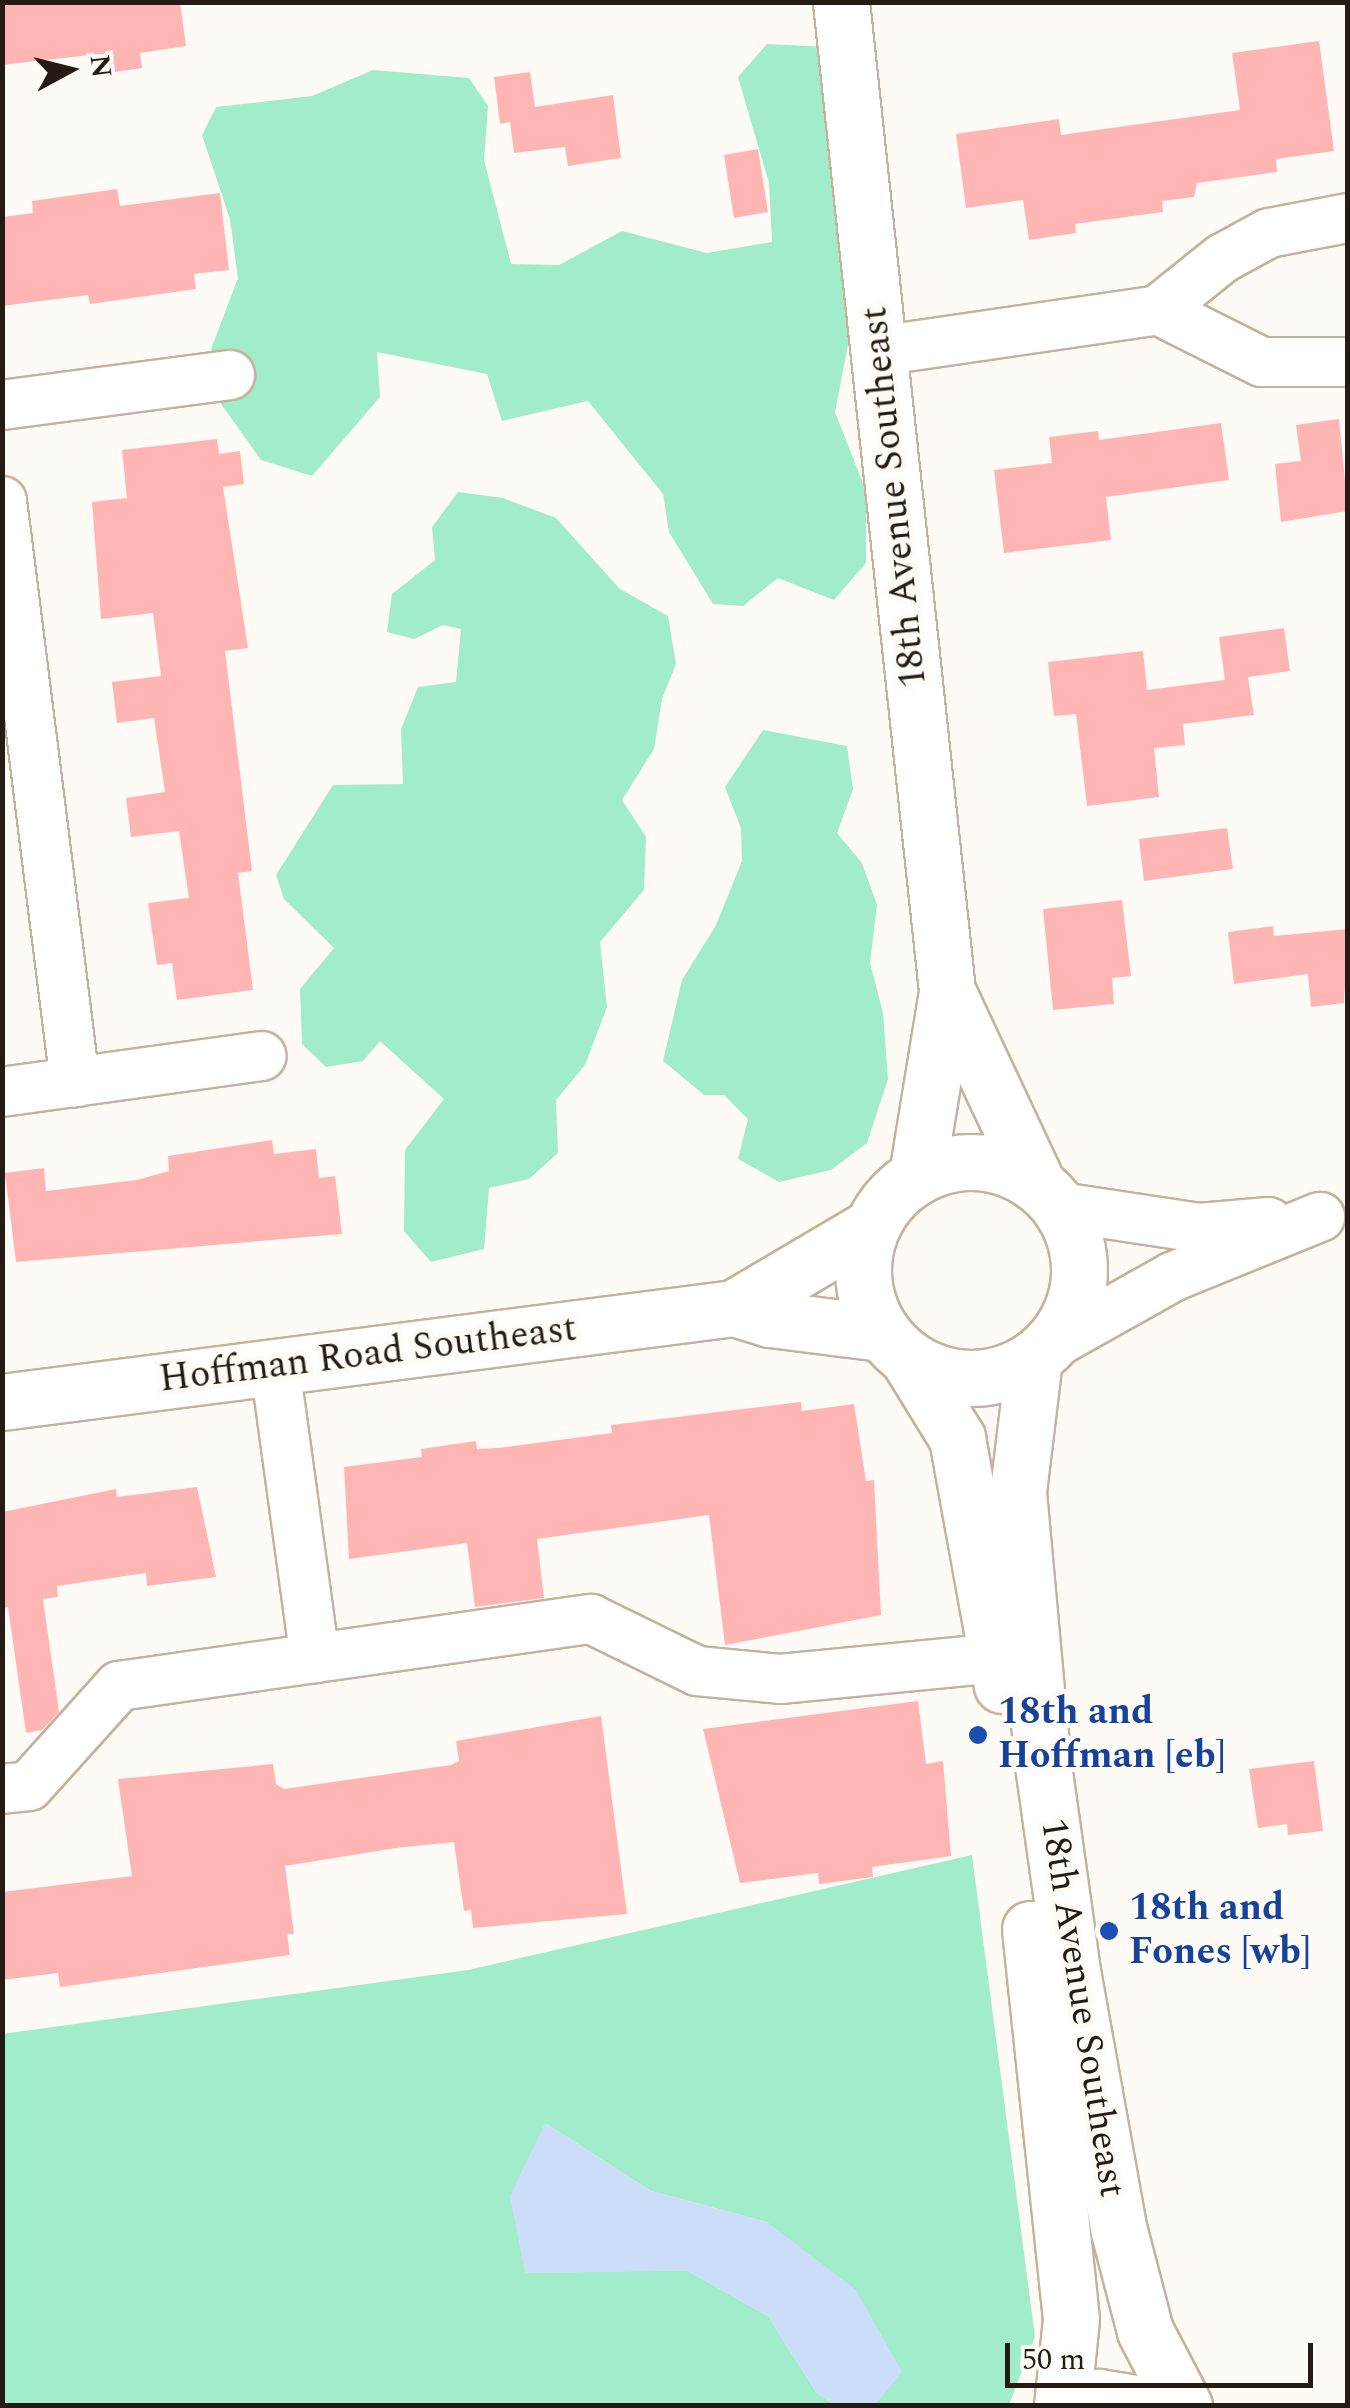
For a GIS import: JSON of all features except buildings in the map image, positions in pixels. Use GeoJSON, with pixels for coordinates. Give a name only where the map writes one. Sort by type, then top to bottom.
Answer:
{"type":"FeatureCollection","features":[{"type":"Feature","properties":{"kind":"street","name":"18th Avenue Southeast"},"geometry":{"type":"LineString","coordinates":[[841,2],[947,991],[917,1175]]}},
{"type":"Feature","properties":{"kind":"street"},"geometry":{"type":"LineString","coordinates":[[878,352],[1158,310],[1223,258],[1269,233],[1348,218]]}},
{"type":"Feature","properties":{"kind":"street"},"geometry":{"type":"LineString","coordinates":[[1158,310],[1262,362],[1348,362]]}},
{"type":"Feature","properties":{"kind":"street"},"geometry":{"type":"LineString","coordinates":[[2,405],[230,375]]}},
{"type":"Feature","properties":{"kind":"street"},"geometry":{"type":"LineString","coordinates":[[2,501],[75,1082]]}},
{"type":"Feature","properties":{"kind":"street","name":"18th Avenue Southeast"},"geometry":{"type":"LineString","coordinates":[[947,991],[1049,1196]]}},
{"type":"Feature","properties":{"kind":"street"},"geometry":{"type":"LineString","coordinates":[[2,1092],[262,1056]]}},
{"type":"Feature","properties":{"kind":"street"},"geometry":{"type":"LineString","coordinates":[[954,1160],[981,1162],[1049,1196],[1199,1228],[1334,1215],[1172,1277],[1004,1374],[972,1380],[939,1375],[895,1346],[866,1299],[862,1263],[871,1227],[890,1197],[917,1175],[954,1160]]}},
{"type":"Feature","properties":{"kind":"street"},"geometry":{"type":"LineString","coordinates":[[1042,1352],[1073,1310],[1079,1257],[1049,1196]]}},
{"type":"Feature","properties":{"kind":"street","name":"Hoffman Road Southeast"},"geometry":{"type":"LineString","coordinates":[[2,1402],[734,1308],[871,1227]]}},
{"type":"Feature","properties":{"kind":"street","name":"Hoffman Road Southeast"},"geometry":{"type":"LineString","coordinates":[[734,1308],[895,1346]]}},
{"type":"Feature","properties":{"kind":"street","name":"18th Avenue Southeast"},"geometry":{"type":"LineString","coordinates":[[895,1346],[956,1438],[999,1658],[1060,2187],[1071,2319],[1062,2406]]}},
{"type":"Feature","properties":{"kind":"street","name":"18th Avenue Southeast"},"geometry":{"type":"LineString","coordinates":[[1042,1352],[1018,1492],[1042,1758],[1072,1971],[1124,2250],[1146,2332],[1184,2406]]}},
{"type":"Feature","properties":{"kind":"street"},"geometry":{"type":"LineString","coordinates":[[275,1367],[316,1658]]}},
{"type":"Feature","properties":{"kind":"street"},"geometry":{"type":"LineString","coordinates":[[2,1789],[29,1786],[119,1686],[591,1619],[697,1672],[780,1679],[999,1658]]}},
{"type":"Feature","properties":{"kind":"street"},"geometry":{"type":"LineString","coordinates":[[1072,2406],[1098,2397],[1156,2406]]}},
{"type":"Feature","properties":{"kind":"green space"},"geometry":{"type":"Polygon","coordinates":[[[767,44],[846,48],[853,319],[835,412],[866,491],[866,563],[834,600],[778,578],[743,606],[713,604],[669,532],[663,494],[588,401],[502,421],[487,374],[377,352],[380,397],[312,476],[261,460],[221,404],[227,386],[211,349],[238,278],[230,219],[202,135],[216,107],[312,96],[373,70],[469,78],[488,106],[484,160],[511,264],[559,265],[622,231],[707,253],[772,242],[769,183],[738,77],[767,44]]]}},
{"type":"Feature","properties":{"kind":"green space"},"geometry":{"type":"Polygon","coordinates":[[[458,492],[503,498],[556,518],[620,589],[668,616],[676,664],[662,699],[654,749],[622,800],[646,837],[644,890],[600,942],[607,1007],[585,1065],[556,1100],[558,1153],[529,1179],[489,1188],[484,1249],[431,1262],[404,1231],[405,1150],[444,1099],[380,1041],[363,1061],[326,1067],[302,1044],[300,989],[334,948],[284,899],[276,875],[333,785],[403,784],[401,729],[418,687],[456,682],[461,629],[443,625],[414,639],[387,632],[392,594],[435,560],[432,527],[458,492]]]}},
{"type":"Feature","properties":{"kind":"green space"},"geometry":{"type":"Polygon","coordinates":[[[763,730],[847,746],[853,789],[837,833],[862,863],[877,905],[870,963],[883,1013],[888,1079],[867,1143],[831,1170],[779,1182],[738,1159],[748,1119],[724,1095],[704,1095],[663,1061],[682,980],[716,925],[742,861],[741,828],[725,787],[763,730]]]}},
{"type":"Feature","properties":{"kind":"green space"},"geometry":{"type":"Polygon","coordinates":[[[972,1855],[1035,2337],[1009,2405],[874,2405],[901,2372],[767,2222],[651,2191],[545,2123],[525,2273],[686,2270],[768,2316],[816,2392],[834,2405],[3,2405],[2,2034],[468,1970],[972,1855]]]}},
{"type":"Feature","properties":{"kind":"water"},"geometry":{"type":"Polygon","coordinates":[[[545,2123],[651,2191],[767,2222],[856,2290],[902,2372],[874,2405],[834,2405],[816,2392],[768,2316],[687,2271],[525,2273],[510,2196],[545,2123]]]}},
{"type":"Feature","properties":{"kind":"place","name":"18th and Hoffman [eb]"},"geometry":{"type":"Point","coordinates":[978,1735]}},
{"type":"Feature","properties":{"kind":"place","name":"18th and Fones [wb]"},"geometry":{"type":"Point","coordinates":[1109,1931]}}]}
